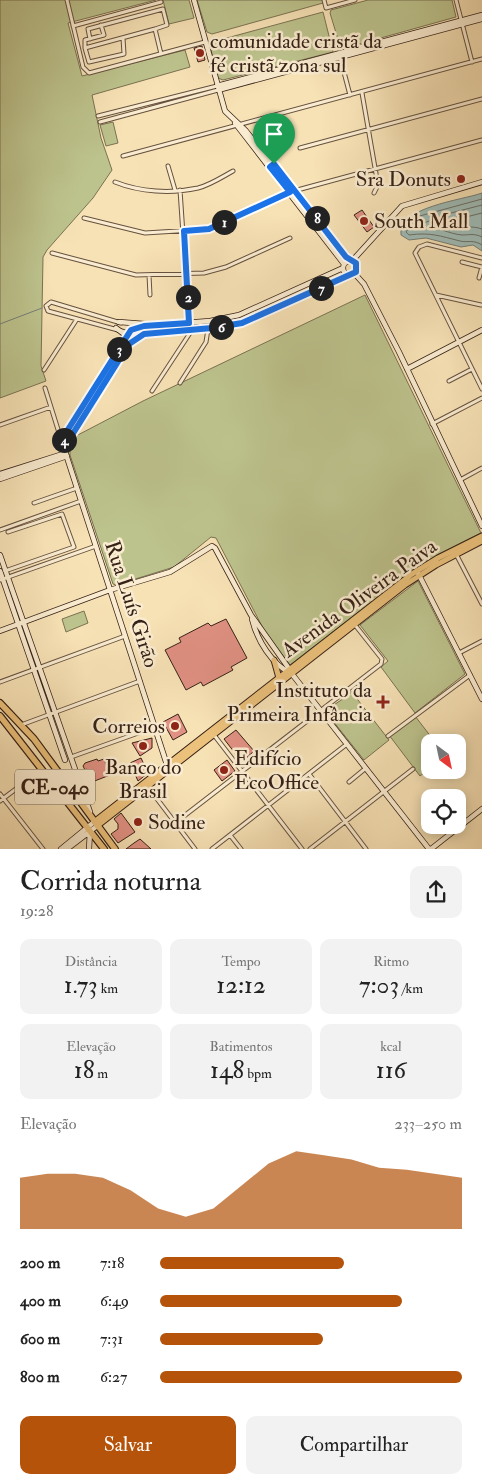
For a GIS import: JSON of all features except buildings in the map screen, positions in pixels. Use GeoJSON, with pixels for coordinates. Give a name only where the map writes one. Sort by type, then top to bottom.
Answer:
{"type":"FeatureCollection","features":[{"type":"Feature","properties":{"kind":"highway","name":"CE-040"},"geometry":{"type":"LineString","coordinates":[[0,703],[54,766],[115,849]]}},
{"type":"Feature","properties":{"kind":"highway","name":"CE-040"},"geometry":{"type":"LineString","coordinates":[[0,716],[104,849]]}},
{"type":"Feature","properties":{"kind":"highway"},"geometry":{"type":"LineString","coordinates":[[23,746],[31,747],[32,740],[28,734]]}},
{"type":"Feature","properties":{"kind":"main road","name":"Avenida Oliveira Paiva"},"geometry":{"type":"LineString","coordinates":[[96,824],[148,787],[290,672],[438,558],[482,536]]}},
{"type":"Feature","properties":{"kind":"main road","name":"Avenida Oliveira Paiva"},"geometry":{"type":"LineString","coordinates":[[96,824],[167,765],[279,678],[355,625],[418,573],[482,541]]}},
{"type":"Feature","properties":{"kind":"main road"},"geometry":{"type":"LineString","coordinates":[[274,660],[279,678]]}},
{"type":"Feature","properties":{"kind":"street"},"geometry":{"type":"LineString","coordinates":[[67,0],[86,71],[89,73],[205,42]]}},
{"type":"Feature","properties":{"kind":"street"},"geometry":{"type":"LineString","coordinates":[[62,439],[133,340],[140,335],[210,329],[250,320],[353,274],[357,266],[316,222],[272,166],[224,110],[194,0]]}},
{"type":"Feature","properties":{"kind":"street"},"geometry":{"type":"LineString","coordinates":[[324,0],[326,8],[355,0]]}},
{"type":"Feature","properties":{"kind":"street"},"geometry":{"type":"LineString","coordinates":[[456,0],[472,62]]}},
{"type":"Feature","properties":{"kind":"street"},"geometry":{"type":"LineString","coordinates":[[73,26],[161,2]]}},
{"type":"Feature","properties":{"kind":"street"},"geometry":{"type":"LineString","coordinates":[[85,48],[155,30],[167,25],[163,9],[87,30],[90,39]]}},
{"type":"Feature","properties":{"kind":"street"},"geometry":{"type":"LineString","coordinates":[[462,23],[482,15]]}},
{"type":"Feature","properties":{"kind":"street"},"geometry":{"type":"LineString","coordinates":[[100,122],[339,54],[462,23],[482,20]]}},
{"type":"Feature","properties":{"kind":"street"},"geometry":{"type":"LineString","coordinates":[[101,25],[104,35],[84,42],[89,62],[96,62],[124,54],[123,38]]}},
{"type":"Feature","properties":{"kind":"street"},"geometry":{"type":"LineString","coordinates":[[155,30],[161,54]]}},
{"type":"Feature","properties":{"kind":"street"},"geometry":{"type":"LineString","coordinates":[[339,54],[350,95]]}},
{"type":"Feature","properties":{"kind":"street"},"geometry":{"type":"LineString","coordinates":[[123,156],[482,59]]}},
{"type":"Feature","properties":{"kind":"street"},"geometry":{"type":"LineString","coordinates":[[98,116],[217,88]]}},
{"type":"Feature","properties":{"kind":"street"},"geometry":{"type":"LineString","coordinates":[[362,92],[378,185],[374,193]]}},
{"type":"Feature","properties":{"kind":"street"},"geometry":{"type":"LineString","coordinates":[[171,98],[172,102]]}},
{"type":"Feature","properties":{"kind":"street"},"geometry":{"type":"LineString","coordinates":[[300,148],[482,99]]}},
{"type":"Feature","properties":{"kind":"street"},"geometry":{"type":"LineString","coordinates":[[128,108],[130,114]]}},
{"type":"Feature","properties":{"kind":"street"},"geometry":{"type":"LineString","coordinates":[[116,112],[118,117]]}},
{"type":"Feature","properties":{"kind":"street"},"geometry":{"type":"LineString","coordinates":[[84,218],[145,233],[209,229],[292,191],[482,140]]}},
{"type":"Feature","properties":{"kind":"street"},"geometry":{"type":"LineString","coordinates":[[168,166],[175,190]]}},
{"type":"Feature","properties":{"kind":"street"},"geometry":{"type":"LineString","coordinates":[[115,182],[148,190],[180,190],[198,188],[234,171]]}},
{"type":"Feature","properties":{"kind":"street"},"geometry":{"type":"LineString","coordinates":[[67,455],[67,443],[128,336],[135,329],[149,326],[212,321],[254,310],[344,266],[351,261],[402,206],[482,182]]}},
{"type":"Feature","properties":{"kind":"street"},"geometry":{"type":"LineString","coordinates":[[180,190],[189,323]]}},
{"type":"Feature","properties":{"kind":"street"},"geometry":{"type":"LineString","coordinates":[[316,222],[344,266],[345,273],[353,274],[364,284],[482,526]]}},
{"type":"Feature","properties":{"kind":"street"},"geometry":{"type":"LineString","coordinates":[[52,253],[136,275],[149,276],[204,272],[226,267],[290,238]]}},
{"type":"Feature","properties":{"kind":"street"},"geometry":{"type":"LineString","coordinates":[[482,258],[424,244],[417,248],[415,255],[482,389]]}},
{"type":"Feature","properties":{"kind":"street"},"geometry":{"type":"LineString","coordinates":[[462,262],[482,267],[479,278]]}},
{"type":"Feature","properties":{"kind":"street"},"geometry":{"type":"LineString","coordinates":[[149,276],[150,294]]}},
{"type":"Feature","properties":{"kind":"street"},"geometry":{"type":"LineString","coordinates":[[435,295],[481,305]]}},
{"type":"Feature","properties":{"kind":"street"},"geometry":{"type":"LineString","coordinates":[[133,340],[116,328],[48,311],[46,306],[51,302],[131,325],[140,335]]}},
{"type":"Feature","properties":{"kind":"street"},"geometry":{"type":"LineString","coordinates":[[44,370],[77,319]]}},
{"type":"Feature","properties":{"kind":"street"},"geometry":{"type":"LineString","coordinates":[[223,319],[222,322],[225,326]]}},
{"type":"Feature","properties":{"kind":"street"},"geometry":{"type":"LineString","coordinates":[[180,383],[206,342],[212,321]]}},
{"type":"Feature","properties":{"kind":"street"},"geometry":{"type":"LineString","coordinates":[[119,322],[149,326]]}},
{"type":"Feature","properties":{"kind":"street"},"geometry":{"type":"LineString","coordinates":[[152,391],[192,330]]}},
{"type":"Feature","properties":{"kind":"street"},"geometry":{"type":"LineString","coordinates":[[407,369],[482,330]]}},
{"type":"Feature","properties":{"kind":"street"},"geometry":{"type":"LineString","coordinates":[[448,381],[472,369]]}},
{"type":"Feature","properties":{"kind":"street"},"geometry":{"type":"LineString","coordinates":[[45,388],[62,439],[67,443]]}},
{"type":"Feature","properties":{"kind":"street"},"geometry":{"type":"LineString","coordinates":[[432,424],[482,398]]}},
{"type":"Feature","properties":{"kind":"street"},"geometry":{"type":"LineString","coordinates":[[0,425],[52,407]]}},
{"type":"Feature","properties":{"kind":"street","name":"Rua Luís Girão"},"geometry":{"type":"LineString","coordinates":[[62,439],[167,765]]}},
{"type":"Feature","properties":{"kind":"street"},"geometry":{"type":"LineString","coordinates":[[0,474],[67,455]]}},
{"type":"Feature","properties":{"kind":"street"},"geometry":{"type":"LineString","coordinates":[[0,480],[67,455]]}},
{"type":"Feature","properties":{"kind":"street"},"geometry":{"type":"LineString","coordinates":[[460,480],[482,468]]}},
{"type":"Feature","properties":{"kind":"street"},"geometry":{"type":"LineString","coordinates":[[34,503],[78,488]]}},
{"type":"Feature","properties":{"kind":"street"},"geometry":{"type":"LineString","coordinates":[[0,530],[82,501]]}},
{"type":"Feature","properties":{"kind":"street"},"geometry":{"type":"LineString","coordinates":[[3,571],[74,547],[61,514],[8,532]]}},
{"type":"Feature","properties":{"kind":"street"},"geometry":{"type":"LineString","coordinates":[[4,579],[96,546]]}},
{"type":"Feature","properties":{"kind":"street"},"geometry":{"type":"LineString","coordinates":[[0,631],[110,590],[170,572],[207,547],[212,546],[215,548],[251,615],[290,672],[430,849],[480,813]]}},
{"type":"Feature","properties":{"kind":"street"},"geometry":{"type":"LineString","coordinates":[[456,554],[482,604]]}},
{"type":"Feature","properties":{"kind":"street"},"geometry":{"type":"LineString","coordinates":[[0,555],[4,579],[36,667],[65,760]]}},
{"type":"Feature","properties":{"kind":"street"},"geometry":{"type":"LineString","coordinates":[[418,573],[482,699]]}},
{"type":"Feature","properties":{"kind":"street"},"geometry":{"type":"LineString","coordinates":[[251,615],[253,626],[269,655],[290,672]]}},
{"type":"Feature","properties":{"kind":"street"},"geometry":{"type":"LineString","coordinates":[[175,823],[382,662],[382,659],[355,625]]}},
{"type":"Feature","properties":{"kind":"street"},"geometry":{"type":"LineString","coordinates":[[0,682],[36,667],[125,636]]}},
{"type":"Feature","properties":{"kind":"street"},"geometry":{"type":"LineString","coordinates":[[459,653],[482,641]]}},
{"type":"Feature","properties":{"kind":"street"},"geometry":{"type":"LineString","coordinates":[[269,655],[271,651],[276,652]]}},
{"type":"Feature","properties":{"kind":"street"},"geometry":{"type":"LineString","coordinates":[[388,736],[470,675]]}},
{"type":"Feature","properties":{"kind":"street"},"geometry":{"type":"LineString","coordinates":[[20,725],[140,681]]}},
{"type":"Feature","properties":{"kind":"street"},"geometry":{"type":"LineString","coordinates":[[51,713],[70,757],[84,799],[96,824],[60,849]]}},
{"type":"Feature","properties":{"kind":"street"},"geometry":{"type":"LineString","coordinates":[[54,766],[70,757],[155,727]]}},
{"type":"Feature","properties":{"kind":"street"},"geometry":{"type":"LineString","coordinates":[[213,735],[302,849]]}},
{"type":"Feature","properties":{"kind":"street"},"geometry":{"type":"LineString","coordinates":[[212,849],[347,744]]}},
{"type":"Feature","properties":{"kind":"street"},"geometry":{"type":"LineString","coordinates":[[349,782],[367,768]]}},
{"type":"Feature","properties":{"kind":"street"},"geometry":{"type":"LineString","coordinates":[[2,800],[41,770]]}},
{"type":"Feature","properties":{"kind":"street"},"geometry":{"type":"LineString","coordinates":[[310,849],[413,770]]}},
{"type":"Feature","properties":{"kind":"street"},"geometry":{"type":"LineString","coordinates":[[309,774],[366,849]]}},
{"type":"Feature","properties":{"kind":"street"},"geometry":{"type":"LineString","coordinates":[[148,787],[196,849]]}},
{"type":"Feature","properties":{"kind":"street"},"geometry":{"type":"LineString","coordinates":[[0,794],[2,800],[43,849]]}},
{"type":"Feature","properties":{"kind":"street"},"geometry":{"type":"LineString","coordinates":[[67,849],[88,829]]}},
{"type":"Feature","properties":{"kind":"street"},"geometry":{"type":"LineString","coordinates":[[88,829],[89,849]]}},
{"type":"Feature","properties":{"kind":"street"},"geometry":{"type":"LineString","coordinates":[[230,835],[241,849]]}},
{"type":"Feature","properties":{"kind":"street"},"geometry":{"type":"LineString","coordinates":[[438,844],[442,849]]}},
{"type":"Feature","properties":{"kind":"green space"},"geometry":{"type":"Polygon","coordinates":[[[0,0],[156,0],[68,23],[82,76],[185,50],[190,67],[92,95],[101,138],[112,170],[93,198],[43,257],[41,366],[46,381],[0,398],[0,0]]]}},
{"type":"Feature","properties":{"kind":"green space"},"geometry":{"type":"Polygon","coordinates":[[[163,0],[189,0],[194,18],[169,24],[163,0]]]}},
{"type":"Feature","properties":{"kind":"green space"},"geometry":{"type":"Polygon","coordinates":[[[197,0],[322,0],[323,3],[212,34],[207,32],[197,0]]]}},
{"type":"Feature","properties":{"kind":"green space"},"geometry":{"type":"Polygon","coordinates":[[[368,0],[452,0],[456,17],[345,48],[340,46],[330,13],[331,10],[368,0]]]}},
{"type":"Feature","properties":{"kind":"green space"},"geometry":{"type":"Polygon","coordinates":[[[323,12],[333,52],[223,80],[218,78],[210,46],[212,42],[323,12]]]}},
{"type":"Feature","properties":{"kind":"green space"},"geometry":{"type":"Polygon","coordinates":[[[113,122],[118,143],[106,146],[100,125],[113,122]]]}},
{"type":"Feature","properties":{"kind":"green space"},"geometry":{"type":"Polygon","coordinates":[[[365,295],[481,533],[437,555],[409,573],[290,665],[264,630],[216,538],[211,537],[174,567],[116,585],[113,584],[70,455],[70,444],[74,437],[143,401],[365,295]]]}},
{"type":"Feature","properties":{"kind":"green space"},"geometry":{"type":"Polygon","coordinates":[[[418,581],[465,674],[415,713],[381,667],[388,661],[360,625],[418,581]]]}},
{"type":"Feature","properties":{"kind":"green space"},"geometry":{"type":"Polygon","coordinates":[[[84,611],[88,623],[66,632],[62,619],[84,611]]]}},
{"type":"Feature","properties":{"kind":"green space"},"geometry":{"type":"Polygon","coordinates":[[[351,691],[389,740],[364,760],[325,711],[350,694],[351,691]]]}},
{"type":"Feature","properties":{"kind":"green space"},"geometry":{"type":"Polygon","coordinates":[[[415,716],[429,734],[421,734],[420,776],[389,735],[415,716]]]}},
{"type":"Feature","properties":{"kind":"water"},"geometry":{"type":"Polygon","coordinates":[[[482,193],[482,251],[473,245],[461,247],[426,238],[409,240],[401,235],[403,225],[409,218],[420,211],[482,193]]]}},
{"type":"Feature","properties":{"kind":"waterway"},"geometry":{"type":"LineString","coordinates":[[0,324],[42,308]]}},
{"type":"Feature","properties":{"kind":"place","name":"comunidade cristã da fé cristã zona sul"},"geometry":{"type":"Point","coordinates":[200,53]}},
{"type":"Feature","properties":{"kind":"place","name":"Sra Donuts"},"geometry":{"type":"Point","coordinates":[461,179]}},
{"type":"Feature","properties":{"kind":"place","name":"South Mall"},"geometry":{"type":"Point","coordinates":[364,221]}},
{"type":"Feature","properties":{"kind":"place","name":"Instituto da Primeira Infância"},"geometry":{"type":"Point","coordinates":[383,702]}},
{"type":"Feature","properties":{"kind":"place","name":"Correios"},"geometry":{"type":"Point","coordinates":[175,726]}},
{"type":"Feature","properties":{"kind":"place","name":"Banco do Brasil"},"geometry":{"type":"Point","coordinates":[143,746]}},
{"type":"Feature","properties":{"kind":"place","name":"Edifício EcoOffice"},"geometry":{"type":"Point","coordinates":[224,770]}},
{"type":"Feature","properties":{"kind":"place","name":"Sodine"},"geometry":{"type":"Point","coordinates":[138,822]}},
{"type":"Feature","properties":{"kind":"route"},"geometry":{"type":"LineString","coordinates":[[274,164],[346,257],[356,263],[356,272],[242,323],[140,335],[129,344],[67,443],[62,439],[64,435],[129,336],[131,330],[144,326],[189,323],[184,231],[209,229],[290,192],[270,167],[274,164]]}}]}
